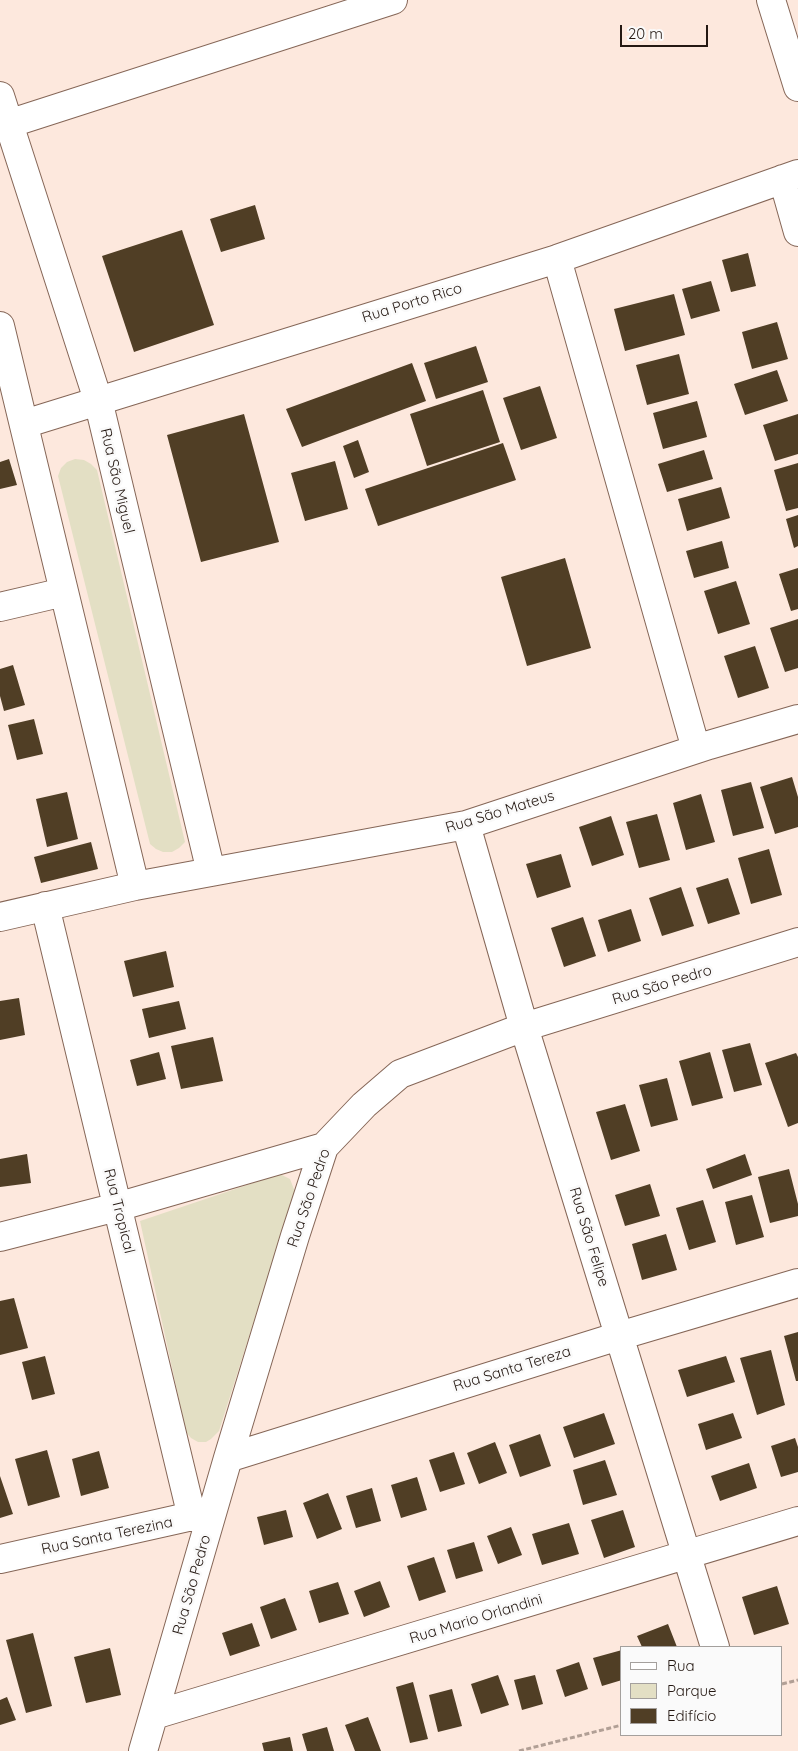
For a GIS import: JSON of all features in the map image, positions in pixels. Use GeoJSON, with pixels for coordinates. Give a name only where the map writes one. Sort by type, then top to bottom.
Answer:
{"type":"FeatureCollection","features":[{"type":"Feature","properties":{"kind":"street"},"geometry":{"type":"LineString","coordinates":[[8,124],[394,0]]}},
{"type":"Feature","properties":{"kind":"street"},"geometry":{"type":"LineString","coordinates":[[772,0],[798,87]]}},
{"type":"Feature","properties":{"kind":"street","name":"Rua São Miguel"},"geometry":{"type":"LineString","coordinates":[[0,96],[98,400],[211,872]]}},
{"type":"Feature","properties":{"kind":"street"},"geometry":{"type":"LineString","coordinates":[[791,176],[798,232]]}},
{"type":"Feature","properties":{"kind":"street","name":"Rua Porto Rico"},"geometry":{"type":"LineString","coordinates":[[24,424],[557,259],[791,176]]}},
{"type":"Feature","properties":{"kind":"street"},"geometry":{"type":"LineString","coordinates":[[557,259],[696,749]]}},
{"type":"Feature","properties":{"kind":"street"},"geometry":{"type":"LineString","coordinates":[[0,326],[135,886]]}},
{"type":"Feature","properties":{"kind":"street"},"geometry":{"type":"LineString","coordinates":[[0,607],[64,592]]}},
{"type":"Feature","properties":{"kind":"street","name":"Rua São Mateus"},"geometry":{"type":"LineString","coordinates":[[0,917],[135,886],[466,825],[696,749],[798,718]]}},
{"type":"Feature","properties":{"kind":"street","name":"Rua São Felipe"},"geometry":{"type":"LineString","coordinates":[[466,825],[524,1027],[715,1646]]}},
{"type":"Feature","properties":{"kind":"street","name":"Rua Tropical"},"geometry":{"type":"LineString","coordinates":[[45,906],[117,1207],[203,1514]]}},
{"type":"Feature","properties":{"kind":"street","name":"Rua São Pedro"},"geometry":{"type":"LineString","coordinates":[[143,1751],[154,1715],[203,1514],[228,1458],[324,1147],[364,1105],[400,1074],[524,1027],[798,942]]}},
{"type":"Feature","properties":{"kind":"street"},"geometry":{"type":"LineString","coordinates":[[0,1238],[117,1207],[324,1147]]}},
{"type":"Feature","properties":{"kind":"street","name":"Rua Santa Tereza"},"geometry":{"type":"LineString","coordinates":[[228,1458],[619,1336],[798,1283]]}},
{"type":"Feature","properties":{"kind":"street","name":"Rua Santa Terezina"},"geometry":{"type":"LineString","coordinates":[[0,1559],[203,1514]]}},
{"type":"Feature","properties":{"kind":"street","name":"Rua Mario Orlandini"},"geometry":{"type":"LineString","coordinates":[[154,1715],[798,1521]]}},
{"type":"Feature","properties":{"kind":"path"},"geometry":{"type":"LineString","coordinates":[[783,1684],[798,1680]]}},
{"type":"Feature","properties":{"kind":"path"},"geometry":{"type":"LineString","coordinates":[[519,1751],[620,1726]]}},
{"type":"Feature","properties":{"kind":"green space"},"geometry":{"type":"Polygon","coordinates":[[[75,459],[84,460],[97,470],[185,842],[172,852],[163,852],[150,844],[58,476],[61,468],[67,462],[75,459]]]}},
{"type":"Feature","properties":{"kind":"green space"},"geometry":{"type":"Polygon","coordinates":[[[280,1174],[290,1179],[295,1192],[219,1431],[206,1442],[198,1442],[186,1432],[140,1221],[280,1174]]]}},
{"type":"Feature","properties":{"kind":"building"},"geometry":{"type":"Polygon","coordinates":[[[255,205],[265,239],[221,252],[210,219],[255,205]]]}},
{"type":"Feature","properties":{"kind":"building"},"geometry":{"type":"Polygon","coordinates":[[[182,230],[214,325],[134,352],[102,256],[182,230]]]}},
{"type":"Feature","properties":{"kind":"building"},"geometry":{"type":"Polygon","coordinates":[[[748,253],[756,286],[731,292],[722,260],[748,253]]]}},
{"type":"Feature","properties":{"kind":"building"},"geometry":{"type":"Polygon","coordinates":[[[711,281],[720,311],[691,319],[682,289],[711,281]]]}},
{"type":"Feature","properties":{"kind":"building"},"geometry":{"type":"Polygon","coordinates":[[[674,294],[685,335],[625,351],[614,309],[674,294]]]}},
{"type":"Feature","properties":{"kind":"building"},"geometry":{"type":"Polygon","coordinates":[[[777,322],[788,359],[752,369],[742,332],[777,322]]]}},
{"type":"Feature","properties":{"kind":"building"},"geometry":{"type":"Polygon","coordinates":[[[476,346],[488,382],[436,399],[424,363],[476,346]]]}},
{"type":"Feature","properties":{"kind":"building"},"geometry":{"type":"Polygon","coordinates":[[[679,354],[689,394],[647,405],[636,365],[679,354]]]}},
{"type":"Feature","properties":{"kind":"building"},"geometry":{"type":"Polygon","coordinates":[[[412,363],[426,401],[302,447],[286,409],[412,363]]]}},
{"type":"Feature","properties":{"kind":"building"},"geometry":{"type":"Polygon","coordinates":[[[777,370],[788,401],[745,415],[734,384],[777,370]]]}},
{"type":"Feature","properties":{"kind":"building"},"geometry":{"type":"Polygon","coordinates":[[[540,386],[557,438],[521,450],[503,398],[540,386]]]}},
{"type":"Feature","properties":{"kind":"building"},"geometry":{"type":"Polygon","coordinates":[[[483,390],[500,442],[427,466],[410,414],[483,390]]]}},
{"type":"Feature","properties":{"kind":"building"},"geometry":{"type":"Polygon","coordinates":[[[697,401],[707,437],[663,449],[653,413],[697,401]]]}},
{"type":"Feature","properties":{"kind":"building"},"geometry":{"type":"Polygon","coordinates":[[[244,414],[279,542],[201,562],[167,435],[244,414]]]}},
{"type":"Feature","properties":{"kind":"building"},"geometry":{"type":"Polygon","coordinates":[[[798,414],[798,454],[775,461],[763,425],[798,414]]]}},
{"type":"Feature","properties":{"kind":"building"},"geometry":{"type":"Polygon","coordinates":[[[358,440],[369,472],[354,478],[343,446],[358,440]]]}},
{"type":"Feature","properties":{"kind":"building"},"geometry":{"type":"Polygon","coordinates":[[[503,443],[516,480],[378,526],[365,489],[503,443]]]}},
{"type":"Feature","properties":{"kind":"building"},"geometry":{"type":"Polygon","coordinates":[[[704,450],[713,479],[667,492],[658,464],[704,450]]]}},
{"type":"Feature","properties":{"kind":"building"},"geometry":{"type":"Polygon","coordinates":[[[9,459],[17,485],[0,489],[0,462],[9,459]]]}},
{"type":"Feature","properties":{"kind":"building"},"geometry":{"type":"Polygon","coordinates":[[[335,461],[348,509],[305,521],[291,473],[335,461]]]}},
{"type":"Feature","properties":{"kind":"building"},"geometry":{"type":"Polygon","coordinates":[[[798,463],[798,508],[786,511],[774,470],[798,463]]]}},
{"type":"Feature","properties":{"kind":"building"},"geometry":{"type":"Polygon","coordinates":[[[721,487],[730,518],[687,531],[678,499],[721,487]]]}},
{"type":"Feature","properties":{"kind":"building"},"geometry":{"type":"Polygon","coordinates":[[[798,515],[798,546],[794,548],[786,519],[798,515]]]}},
{"type":"Feature","properties":{"kind":"building"},"geometry":{"type":"Polygon","coordinates":[[[722,541],[729,568],[694,578],[686,551],[722,541]]]}},
{"type":"Feature","properties":{"kind":"building"},"geometry":{"type":"Polygon","coordinates":[[[565,558],[591,648],[527,666],[501,577],[565,558]]]}},
{"type":"Feature","properties":{"kind":"building"},"geometry":{"type":"Polygon","coordinates":[[[798,568],[798,609],[791,611],[779,574],[798,568]]]}},
{"type":"Feature","properties":{"kind":"building"},"geometry":{"type":"Polygon","coordinates":[[[736,581],[750,624],[718,634],[704,591],[736,581]]]}},
{"type":"Feature","properties":{"kind":"building"},"geometry":{"type":"Polygon","coordinates":[[[798,619],[798,668],[785,672],[770,628],[798,619]]]}},
{"type":"Feature","properties":{"kind":"building"},"geometry":{"type":"Polygon","coordinates":[[[755,646],[769,688],[738,698],[724,656],[755,646]]]}},
{"type":"Feature","properties":{"kind":"building"},"geometry":{"type":"Polygon","coordinates":[[[13,665],[25,705],[4,711],[0,696],[0,669],[13,665]]]}},
{"type":"Feature","properties":{"kind":"building"},"geometry":{"type":"Polygon","coordinates":[[[34,719],[43,754],[17,760],[8,725],[34,719]]]}},
{"type":"Feature","properties":{"kind":"building"},"geometry":{"type":"Polygon","coordinates":[[[792,777],[798,797],[798,827],[775,834],[760,787],[792,777]]]}},
{"type":"Feature","properties":{"kind":"building"},"geometry":{"type":"Polygon","coordinates":[[[751,782],[764,828],[733,836],[721,790],[751,782]]]}},
{"type":"Feature","properties":{"kind":"building"},"geometry":{"type":"Polygon","coordinates":[[[67,792],[78,839],[47,847],[36,799],[67,792]]]}},
{"type":"Feature","properties":{"kind":"building"},"geometry":{"type":"Polygon","coordinates":[[[701,794],[715,842],[686,850],[673,803],[701,794]]]}},
{"type":"Feature","properties":{"kind":"building"},"geometry":{"type":"Polygon","coordinates":[[[657,814],[670,860],[639,868],[626,822],[657,814]]]}},
{"type":"Feature","properties":{"kind":"building"},"geometry":{"type":"Polygon","coordinates":[[[611,816],[624,855],[592,866],[579,827],[611,816]]]}},
{"type":"Feature","properties":{"kind":"building"},"geometry":{"type":"Polygon","coordinates":[[[91,842],[98,869],[41,883],[34,857],[91,842]]]}},
{"type":"Feature","properties":{"kind":"building"},"geometry":{"type":"Polygon","coordinates":[[[769,849],[782,895],[751,904],[738,858],[769,849]]]}},
{"type":"Feature","properties":{"kind":"building"},"geometry":{"type":"Polygon","coordinates":[[[561,854],[571,887],[537,898],[526,864],[561,854]]]}},
{"type":"Feature","properties":{"kind":"building"},"geometry":{"type":"Polygon","coordinates":[[[728,878],[740,914],[708,924],[696,888],[728,878]]]}},
{"type":"Feature","properties":{"kind":"building"},"geometry":{"type":"Polygon","coordinates":[[[681,887],[694,926],[662,936],[649,898],[681,887]]]}},
{"type":"Feature","properties":{"kind":"building"},"geometry":{"type":"Polygon","coordinates":[[[631,909],[641,941],[608,952],[598,920],[631,909]]]}},
{"type":"Feature","properties":{"kind":"building"},"geometry":{"type":"Polygon","coordinates":[[[583,917],[596,956],[564,967],[551,928],[583,917]]]}},
{"type":"Feature","properties":{"kind":"building"},"geometry":{"type":"Polygon","coordinates":[[[166,951],[174,987],[133,997],[124,961],[166,951]]]}},
{"type":"Feature","properties":{"kind":"building"},"geometry":{"type":"Polygon","coordinates":[[[19,998],[25,1035],[0,1040],[0,1001],[19,998]]]}},
{"type":"Feature","properties":{"kind":"building"},"geometry":{"type":"Polygon","coordinates":[[[179,1001],[186,1029],[149,1038],[142,1009],[179,1001]]]}},
{"type":"Feature","properties":{"kind":"building"},"geometry":{"type":"Polygon","coordinates":[[[213,1037],[223,1081],[181,1089],[171,1046],[213,1037]]]}},
{"type":"Feature","properties":{"kind":"building"},"geometry":{"type":"Polygon","coordinates":[[[750,1043],[762,1085],[734,1092],[722,1050],[750,1043]]]}},
{"type":"Feature","properties":{"kind":"building"},"geometry":{"type":"Polygon","coordinates":[[[159,1052],[166,1079],[137,1086],[130,1060],[159,1052]]]}},
{"type":"Feature","properties":{"kind":"building"},"geometry":{"type":"Polygon","coordinates":[[[710,1052],[723,1098],[692,1106],[679,1061],[710,1052]]]}},
{"type":"Feature","properties":{"kind":"building"},"geometry":{"type":"Polygon","coordinates":[[[796,1053],[798,1057],[798,1123],[788,1127],[765,1063],[796,1053]]]}},
{"type":"Feature","properties":{"kind":"building"},"geometry":{"type":"Polygon","coordinates":[[[667,1078],[678,1120],[651,1127],[639,1085],[667,1078]]]}},
{"type":"Feature","properties":{"kind":"building"},"geometry":{"type":"Polygon","coordinates":[[[625,1104],[640,1151],[611,1160],[596,1112],[625,1104]]]}},
{"type":"Feature","properties":{"kind":"building"},"geometry":{"type":"Polygon","coordinates":[[[27,1154],[31,1183],[0,1187],[0,1159],[27,1154]]]}},
{"type":"Feature","properties":{"kind":"building"},"geometry":{"type":"Polygon","coordinates":[[[745,1154],[752,1175],[713,1189],[706,1169],[745,1154]]]}},
{"type":"Feature","properties":{"kind":"building"},"geometry":{"type":"Polygon","coordinates":[[[789,1169],[798,1204],[798,1216],[770,1223],[758,1177],[789,1169]]]}},
{"type":"Feature","properties":{"kind":"building"},"geometry":{"type":"Polygon","coordinates":[[[650,1184],[660,1216],[625,1226],[615,1195],[650,1184]]]}},
{"type":"Feature","properties":{"kind":"building"},"geometry":{"type":"Polygon","coordinates":[[[752,1195],[764,1237],[736,1245],[725,1202],[752,1195]]]}},
{"type":"Feature","properties":{"kind":"building"},"geometry":{"type":"Polygon","coordinates":[[[703,1200],[716,1242],[689,1250],[676,1208],[703,1200]]]}},
{"type":"Feature","properties":{"kind":"building"},"geometry":{"type":"Polygon","coordinates":[[[666,1234],[677,1270],[642,1280],[632,1244],[666,1234]]]}},
{"type":"Feature","properties":{"kind":"building"},"geometry":{"type":"Polygon","coordinates":[[[14,1298],[28,1348],[0,1355],[0,1301],[14,1298]]]}},
{"type":"Feature","properties":{"kind":"building"},"geometry":{"type":"Polygon","coordinates":[[[798,1332],[798,1381],[796,1381],[784,1336],[798,1332]]]}},
{"type":"Feature","properties":{"kind":"building"},"geometry":{"type":"Polygon","coordinates":[[[771,1350],[785,1405],[757,1415],[740,1358],[771,1350]]]}},
{"type":"Feature","properties":{"kind":"building"},"geometry":{"type":"Polygon","coordinates":[[[45,1356],[55,1394],[32,1400],[22,1362],[45,1356]]]}},
{"type":"Feature","properties":{"kind":"building"},"geometry":{"type":"Polygon","coordinates":[[[726,1356],[735,1382],[687,1397],[678,1370],[726,1356]]]}},
{"type":"Feature","properties":{"kind":"building"},"geometry":{"type":"Polygon","coordinates":[[[604,1413],[615,1444],[574,1458],[563,1427],[604,1413]]]}},
{"type":"Feature","properties":{"kind":"building"},"geometry":{"type":"Polygon","coordinates":[[[733,1413],[742,1438],[706,1450],[698,1424],[733,1413]]]}},
{"type":"Feature","properties":{"kind":"building"},"geometry":{"type":"Polygon","coordinates":[[[540,1434],[551,1466],[520,1477],[509,1445],[540,1434]]]}},
{"type":"Feature","properties":{"kind":"building"},"geometry":{"type":"Polygon","coordinates":[[[795,1438],[798,1447],[798,1472],[781,1477],[771,1446],[795,1438]]]}},
{"type":"Feature","properties":{"kind":"building"},"geometry":{"type":"Polygon","coordinates":[[[495,1442],[507,1473],[479,1484],[467,1453],[495,1442]]]}},
{"type":"Feature","properties":{"kind":"building"},"geometry":{"type":"Polygon","coordinates":[[[47,1450],[60,1497],[28,1506],[15,1459],[47,1450]]]}},
{"type":"Feature","properties":{"kind":"building"},"geometry":{"type":"Polygon","coordinates":[[[99,1451],[109,1488],[81,1496],[72,1459],[99,1451]]]}},
{"type":"Feature","properties":{"kind":"building"},"geometry":{"type":"Polygon","coordinates":[[[454,1452],[465,1484],[440,1492],[429,1460],[454,1452]]]}},
{"type":"Feature","properties":{"kind":"building"},"geometry":{"type":"Polygon","coordinates":[[[605,1460],[617,1495],[583,1505],[573,1470],[605,1460]]]}},
{"type":"Feature","properties":{"kind":"building"},"geometry":{"type":"Polygon","coordinates":[[[749,1463],[757,1488],[720,1501],[711,1476],[749,1463]]]}},
{"type":"Feature","properties":{"kind":"building"},"geometry":{"type":"Polygon","coordinates":[[[0,1476],[13,1514],[0,1518],[0,1476]]]}},
{"type":"Feature","properties":{"kind":"building"},"geometry":{"type":"Polygon","coordinates":[[[417,1477],[427,1510],[401,1518],[391,1485],[417,1477]]]}},
{"type":"Feature","properties":{"kind":"building"},"geometry":{"type":"Polygon","coordinates":[[[372,1488],[381,1521],[356,1528],[346,1496],[372,1488]]]}},
{"type":"Feature","properties":{"kind":"building"},"geometry":{"type":"Polygon","coordinates":[[[328,1493],[342,1529],[317,1539],[303,1503],[328,1493]]]}},
{"type":"Feature","properties":{"kind":"building"},"geometry":{"type":"Polygon","coordinates":[[[286,1510],[293,1537],[264,1545],[257,1517],[286,1510]]]}},
{"type":"Feature","properties":{"kind":"building"},"geometry":{"type":"Polygon","coordinates":[[[623,1510],[635,1547],[604,1558],[591,1520],[623,1510]]]}},
{"type":"Feature","properties":{"kind":"building"},"geometry":{"type":"Polygon","coordinates":[[[569,1523],[579,1554],[542,1565],[532,1534],[569,1523]]]}},
{"type":"Feature","properties":{"kind":"building"},"geometry":{"type":"Polygon","coordinates":[[[511,1527],[522,1555],[498,1564],[487,1536],[511,1527]]]}},
{"type":"Feature","properties":{"kind":"building"},"geometry":{"type":"Polygon","coordinates":[[[474,1542],[483,1571],[456,1579],[447,1550],[474,1542]]]}},
{"type":"Feature","properties":{"kind":"building"},"geometry":{"type":"Polygon","coordinates":[[[434,1557],[446,1592],[419,1601],[407,1566],[434,1557]]]}},
{"type":"Feature","properties":{"kind":"building"},"geometry":{"type":"Polygon","coordinates":[[[380,1581],[390,1607],[364,1617],[354,1591],[380,1581]]]}},
{"type":"Feature","properties":{"kind":"building"},"geometry":{"type":"Polygon","coordinates":[[[338,1582],[349,1614],[319,1623],[309,1591],[338,1582]]]}},
{"type":"Feature","properties":{"kind":"building"},"geometry":{"type":"Polygon","coordinates":[[[777,1586],[789,1624],[754,1635],[742,1597],[777,1586]]]}},
{"type":"Feature","properties":{"kind":"building"},"geometry":{"type":"Polygon","coordinates":[[[285,1598],[297,1630],[271,1639],[260,1607],[285,1598]]]}},
{"type":"Feature","properties":{"kind":"building"},"geometry":{"type":"Polygon","coordinates":[[[252,1623],[260,1646],[230,1656],[222,1633],[252,1623]]]}},
{"type":"Feature","properties":{"kind":"building"},"geometry":{"type":"Polygon","coordinates":[[[668,1624],[677,1646],[642,1646],[637,1636],[668,1624]]]}},
{"type":"Feature","properties":{"kind":"building"},"geometry":{"type":"Polygon","coordinates":[[[33,1633],[52,1706],[26,1713],[6,1640],[33,1633]]]}},
{"type":"Feature","properties":{"kind":"building"},"geometry":{"type":"Polygon","coordinates":[[[110,1648],[121,1695],[86,1703],[74,1657],[110,1648]]]}},
{"type":"Feature","properties":{"kind":"building"},"geometry":{"type":"Polygon","coordinates":[[[620,1651],[620,1681],[602,1686],[593,1658],[620,1651]]]}},
{"type":"Feature","properties":{"kind":"building"},"geometry":{"type":"Polygon","coordinates":[[[579,1662],[588,1689],[565,1697],[556,1670],[579,1662]]]}},
{"type":"Feature","properties":{"kind":"building"},"geometry":{"type":"Polygon","coordinates":[[[498,1675],[509,1705],[481,1714],[471,1684],[498,1675]]]}},
{"type":"Feature","properties":{"kind":"building"},"geometry":{"type":"Polygon","coordinates":[[[535,1675],[543,1704],[522,1710],[514,1680],[535,1675]]]}},
{"type":"Feature","properties":{"kind":"building"},"geometry":{"type":"Polygon","coordinates":[[[413,1682],[428,1739],[410,1743],[396,1687],[413,1682]]]}},
{"type":"Feature","properties":{"kind":"building"},"geometry":{"type":"Polygon","coordinates":[[[452,1689],[462,1726],[438,1732],[429,1695],[452,1689]]]}},
{"type":"Feature","properties":{"kind":"building"},"geometry":{"type":"Polygon","coordinates":[[[7,1697],[16,1720],[0,1725],[0,1700],[7,1697]]]}},
{"type":"Feature","properties":{"kind":"building"},"geometry":{"type":"Polygon","coordinates":[[[368,1717],[381,1751],[355,1751],[345,1725],[368,1717]]]}},
{"type":"Feature","properties":{"kind":"building"},"geometry":{"type":"Polygon","coordinates":[[[327,1727],[334,1751],[307,1751],[302,1734],[327,1727]]]}},
{"type":"Feature","properties":{"kind":"building"},"geometry":{"type":"Polygon","coordinates":[[[290,1737],[293,1751],[264,1751],[262,1743],[290,1737]]]}}]}
